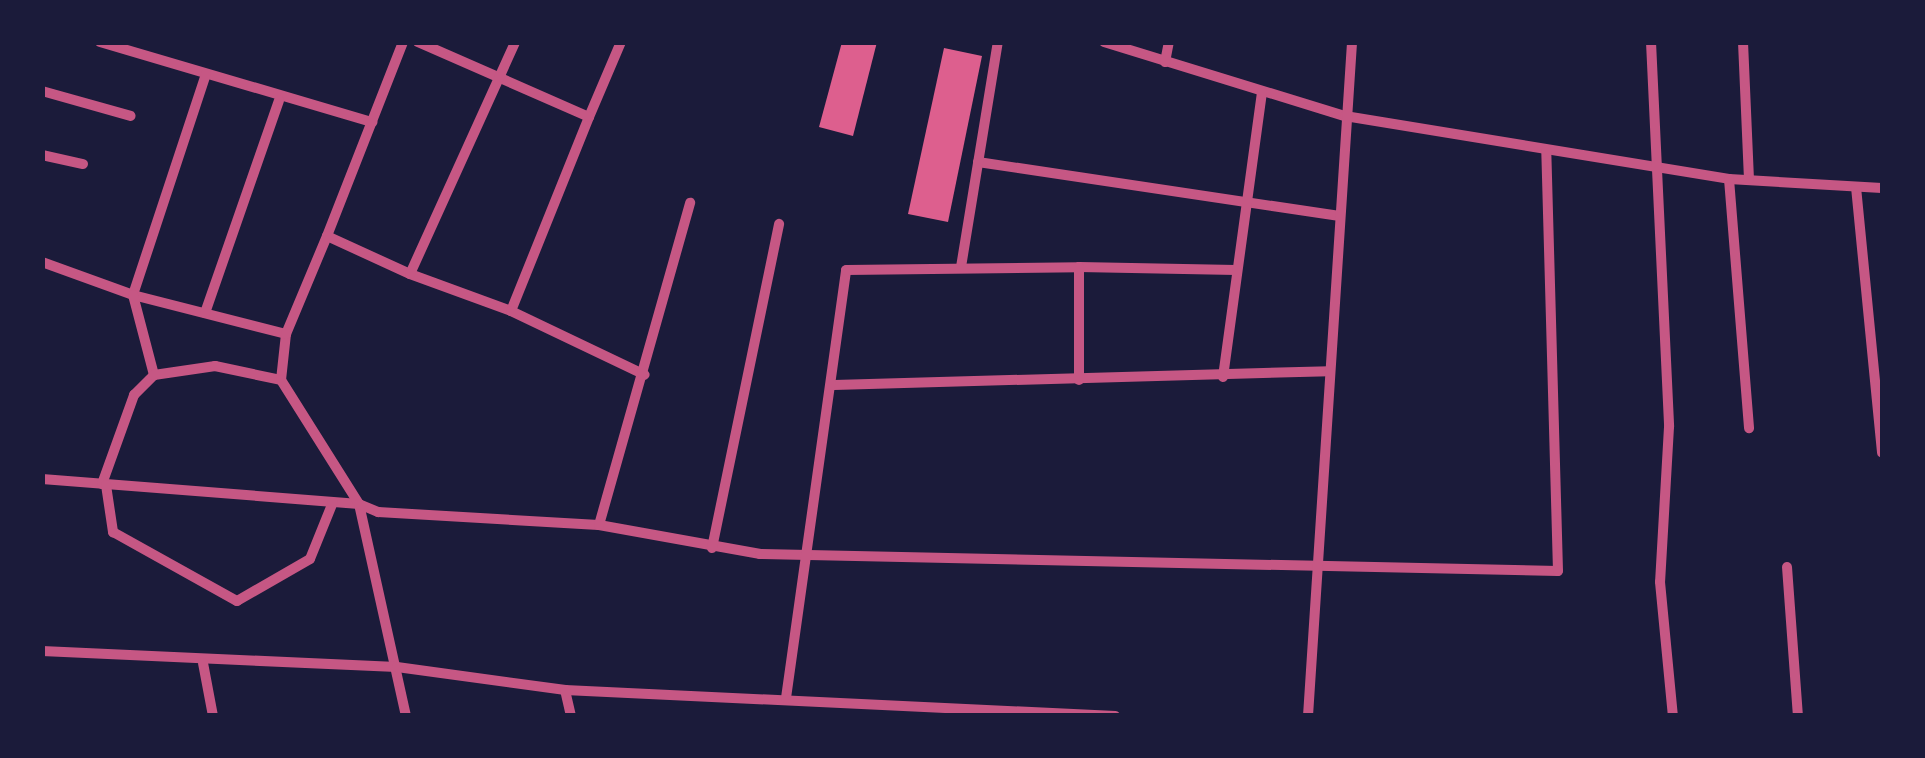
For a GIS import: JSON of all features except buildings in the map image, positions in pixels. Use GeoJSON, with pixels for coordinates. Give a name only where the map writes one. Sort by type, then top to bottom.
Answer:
{"type":"FeatureCollection","features":[{"type":"Feature","properties":{"kind":"street"},"geometry":{"type":"LineString","coordinates":[[100,42],[279,100],[372,122]]}},
{"type":"Feature","properties":{"kind":"street"},"geometry":{"type":"LineString","coordinates":[[403,42],[286,334],[280,380],[359,504],[406,716]]}},
{"type":"Feature","properties":{"kind":"street"},"geometry":{"type":"LineString","coordinates":[[418,42],[589,117]]}},
{"type":"Feature","properties":{"kind":"street"},"geometry":{"type":"LineString","coordinates":[[410,274],[515,42]]}},
{"type":"Feature","properties":{"kind":"street"},"geometry":{"type":"LineString","coordinates":[[511,312],[622,42]]}},
{"type":"Feature","properties":{"kind":"street"},"geometry":{"type":"LineString","coordinates":[[961,267],[998,42]]}},
{"type":"Feature","properties":{"kind":"street"},"geometry":{"type":"LineString","coordinates":[[1104,42],[1345,116],[1729,178],[1882,188]]}},
{"type":"Feature","properties":{"kind":"street"},"geometry":{"type":"LineString","coordinates":[[1165,62],[1169,42]]}},
{"type":"Feature","properties":{"kind":"street"},"geometry":{"type":"LineString","coordinates":[[1308,716],[1352,42]]}},
{"type":"Feature","properties":{"kind":"street"},"geometry":{"type":"LineString","coordinates":[[1650,42],[1650,167],[1669,427],[1660,582],[1673,716]]}},
{"type":"Feature","properties":{"kind":"street"},"geometry":{"type":"LineString","coordinates":[[1744,42],[1748,179]]}},
{"type":"Feature","properties":{"kind":"street"},"geometry":{"type":"LineString","coordinates":[[154,375],[133,296],[206,74]]}},
{"type":"Feature","properties":{"kind":"street"},"geometry":{"type":"LineString","coordinates":[[42,91],[131,116]]}},
{"type":"Feature","properties":{"kind":"street"},"geometry":{"type":"LineString","coordinates":[[1223,376],[1262,92]]}},
{"type":"Feature","properties":{"kind":"street"},"geometry":{"type":"LineString","coordinates":[[204,313],[279,100]]}},
{"type":"Feature","properties":{"kind":"street"},"geometry":{"type":"LineString","coordinates":[[42,479],[599,525],[712,548],[812,556],[1558,571],[1546,150]]}},
{"type":"Feature","properties":{"kind":"street"},"geometry":{"type":"LineString","coordinates":[[42,155],[83,164]]}},
{"type":"Feature","properties":{"kind":"street"},"geometry":{"type":"LineString","coordinates":[[978,162],[1246,207],[1338,216]]}},
{"type":"Feature","properties":{"kind":"street"},"geometry":{"type":"LineString","coordinates":[[1729,178],[1750,428]]}},
{"type":"Feature","properties":{"kind":"street"},"geometry":{"type":"LineString","coordinates":[[1856,187],[1882,453]]}},
{"type":"Feature","properties":{"kind":"street"},"geometry":{"type":"LineString","coordinates":[[599,525],[645,375],[690,203]]}},
{"type":"Feature","properties":{"kind":"street"},"geometry":{"type":"LineString","coordinates":[[712,548],[779,224]]}},
{"type":"Feature","properties":{"kind":"street"},"geometry":{"type":"LineString","coordinates":[[327,236],[410,274],[511,312],[645,375]]}},
{"type":"Feature","properties":{"kind":"street"},"geometry":{"type":"LineString","coordinates":[[42,262],[133,296],[286,334]]}},
{"type":"Feature","properties":{"kind":"street"},"geometry":{"type":"LineString","coordinates":[[786,698],[812,556],[846,270],[1079,266],[1236,270]]}},
{"type":"Feature","properties":{"kind":"street"},"geometry":{"type":"LineString","coordinates":[[1079,266],[1079,380]]}},
{"type":"Feature","properties":{"kind":"street"},"geometry":{"type":"LineString","coordinates":[[280,380],[215,366],[154,375],[117,426],[104,484],[113,532],[237,601],[310,559],[333,502]]}},
{"type":"Feature","properties":{"kind":"street"},"geometry":{"type":"LineString","coordinates":[[834,385],[1329,371]]}},
{"type":"Feature","properties":{"kind":"street"},"geometry":{"type":"LineString","coordinates":[[1787,567],[1798,716]]}},
{"type":"Feature","properties":{"kind":"street"},"geometry":{"type":"LineString","coordinates":[[42,651],[203,663],[397,667],[564,690],[1115,716]]}},
{"type":"Feature","properties":{"kind":"street"},"geometry":{"type":"LineString","coordinates":[[203,663],[213,716]]}},
{"type":"Feature","properties":{"kind":"street"},"geometry":{"type":"LineString","coordinates":[[564,690],[571,716]]}}]}
